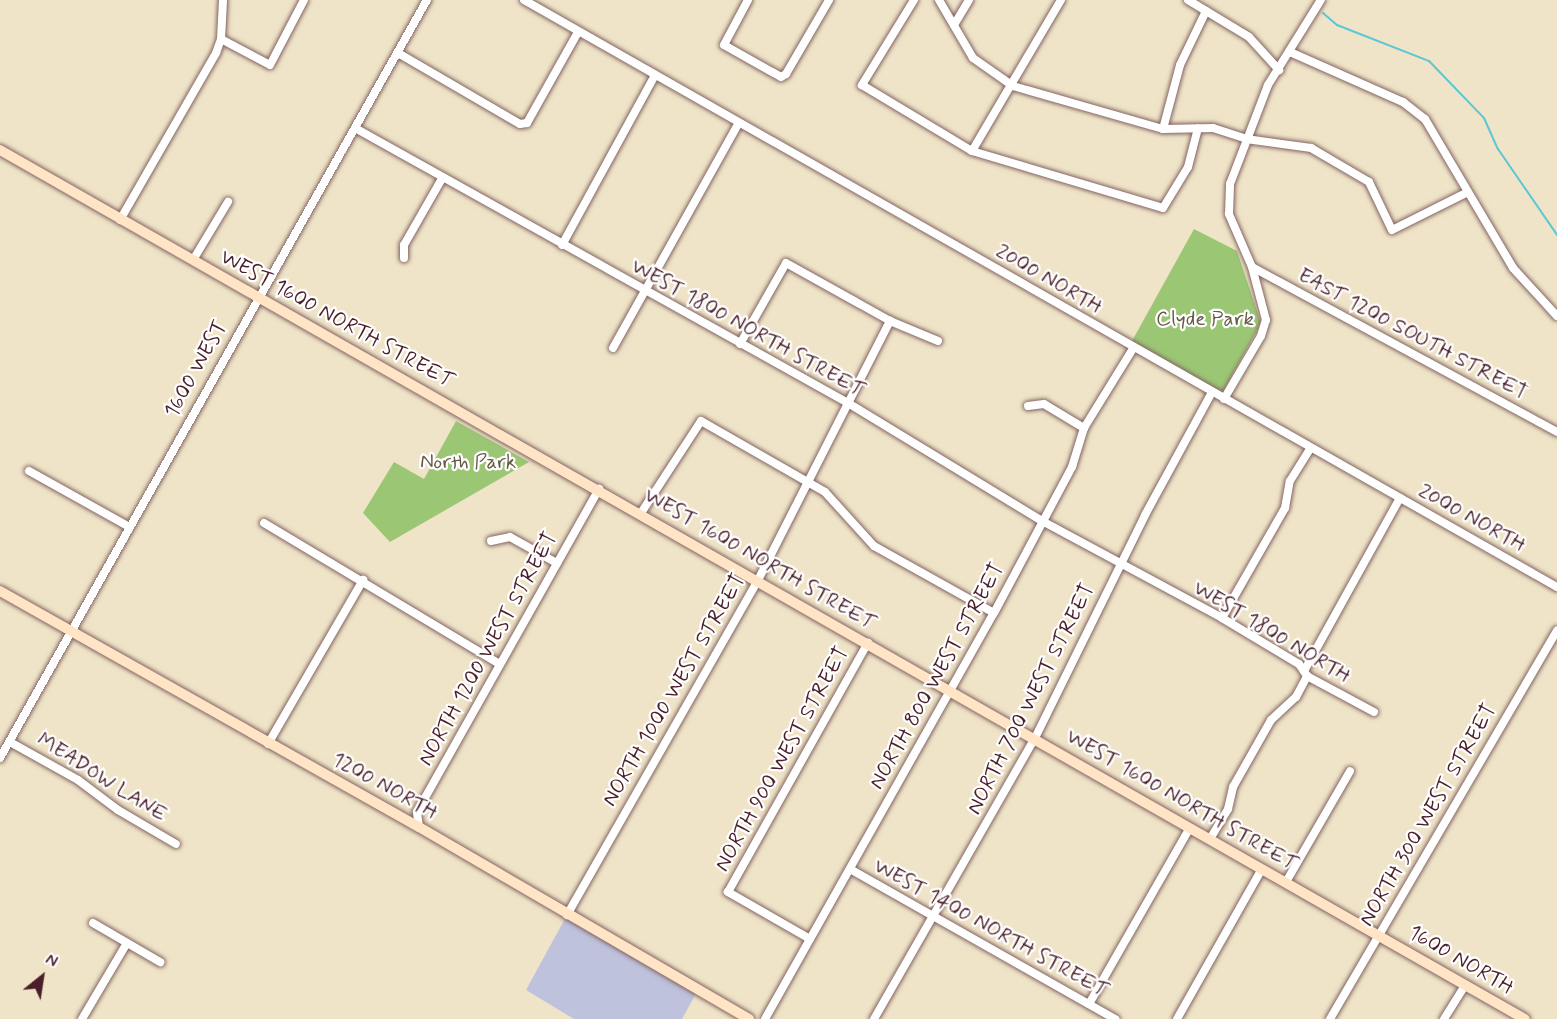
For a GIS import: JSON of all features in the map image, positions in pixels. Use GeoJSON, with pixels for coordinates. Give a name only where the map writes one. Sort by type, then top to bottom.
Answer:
{"type":"FeatureCollection","features":[{"type":"Feature","properties":{"kind":"street"},"geometry":{"type":"LineString","coordinates":[[120,220],[221,39],[223,0]]}},
{"type":"Feature","properties":{"kind":"street"},"geometry":{"type":"LineString","coordinates":[[221,39],[270,65],[304,0]]}},
{"type":"Feature","properties":{"kind":"street","name":"1600 WEST"},"geometry":{"type":"LineString","coordinates":[[0,758],[68,631],[427,0]]}},
{"type":"Feature","properties":{"kind":"street","name":"2000 NORTH"},"geometry":{"type":"LineString","coordinates":[[524,0],[1557,587]]}},
{"type":"Feature","properties":{"kind":"street"},"geometry":{"type":"LineString","coordinates":[[748,0],[724,45],[781,77],[786,74],[829,0]]}},
{"type":"Feature","properties":{"kind":"street"},"geometry":{"type":"LineString","coordinates":[[914,0],[862,85],[972,151],[1163,208],[1188,167],[1198,128]]}},
{"type":"Feature","properties":{"kind":"street"},"geometry":{"type":"LineString","coordinates":[[939,0],[973,58],[1013,86],[1163,129],[1213,128],[1246,139],[1311,148],[1361,174],[1375,191],[1392,230],[1466,193]]}},
{"type":"Feature","properties":{"kind":"street"},"geometry":{"type":"LineString","coordinates":[[954,25],[969,0]]}},
{"type":"Feature","properties":{"kind":"street"},"geometry":{"type":"LineString","coordinates":[[972,151],[1013,86],[1061,0]]}},
{"type":"Feature","properties":{"kind":"street"},"geometry":{"type":"LineString","coordinates":[[1224,399],[1259,340],[1266,314],[1252,267],[1228,206],[1230,184],[1268,85],[1321,0]]}},
{"type":"Feature","properties":{"kind":"street"},"geometry":{"type":"LineString","coordinates":[[1194,1],[1249,37],[1279,70]]}},
{"type":"Feature","properties":{"kind":"street"},"geometry":{"type":"LineString","coordinates":[[1163,129],[1180,65],[1206,11]]}},
{"type":"Feature","properties":{"kind":"street"},"geometry":{"type":"LineString","coordinates":[[398,52],[520,124],[527,123],[578,32]]}},
{"type":"Feature","properties":{"kind":"street"},"geometry":{"type":"LineString","coordinates":[[1290,52],[1413,108],[1436,132],[1466,193],[1513,268],[1557,316]]}},
{"type":"Feature","properties":{"kind":"street"},"geometry":{"type":"LineString","coordinates":[[562,244],[655,75]]}},
{"type":"Feature","properties":{"kind":"street"},"geometry":{"type":"LineString","coordinates":[[613,348],[740,123]]}},
{"type":"Feature","properties":{"kind":"street","name":"WEST 1800 NORTH STREET"},"geometry":{"type":"LineString","coordinates":[[355,129],[848,403],[1044,522],[1120,565]]}},
{"type":"Feature","properties":{"kind":"street","name":"WEST 1600 NORTH STREET"},"geometry":{"type":"LineString","coordinates":[[0,150],[120,220],[599,489],[1378,935]]}},
{"type":"Feature","properties":{"kind":"street"},"geometry":{"type":"LineString","coordinates":[[404,258],[404,245],[443,177]]}},
{"type":"Feature","properties":{"kind":"street"},"geometry":{"type":"LineString","coordinates":[[193,260],[228,202]]}},
{"type":"Feature","properties":{"kind":"street"},"geometry":{"type":"LineString","coordinates":[[740,344],[786,263],[890,321],[939,341]]}},
{"type":"Feature","properties":{"kind":"street","name":"EAST 1200 SOUTH STREET"},"geometry":{"type":"LineString","coordinates":[[1252,267],[1557,432]]}},
{"type":"Feature","properties":{"kind":"street","name":"NORTH 1000 WEST STREET"},"geometry":{"type":"LineString","coordinates":[[567,915],[758,580],[890,321]]}},
{"type":"Feature","properties":{"kind":"street","name":"NORTH 800 WEST STREET"},"geometry":{"type":"LineString","coordinates":[[765,1019],[1044,522],[1072,467],[1084,428],[1134,347]]}},
{"type":"Feature","properties":{"kind":"street","name":"NORTH 700 WEST STREET"},"geometry":{"type":"LineString","coordinates":[[874,1019],[1035,738],[1120,565],[1212,392]]}},
{"type":"Feature","properties":{"kind":"street"},"geometry":{"type":"LineString","coordinates":[[1028,406],[1044,404],[1084,428]]}},
{"type":"Feature","properties":{"kind":"street"},"geometry":{"type":"LineString","coordinates":[[641,513],[701,421],[825,492],[874,546],[994,613]]}},
{"type":"Feature","properties":{"kind":"street"},"geometry":{"type":"LineString","coordinates":[[1222,618],[1284,508],[1290,481],[1311,448]]}},
{"type":"Feature","properties":{"kind":"street"},"geometry":{"type":"LineString","coordinates":[[29,471],[128,526]]}},
{"type":"Feature","properties":{"kind":"street","name":"NORTH 1200 WEST STREET"},"geometry":{"type":"LineString","coordinates":[[419,827],[417,812],[599,489]]}},
{"type":"Feature","properties":{"kind":"street"},"geometry":{"type":"LineString","coordinates":[[1210,839],[1228,809],[1233,787],[1271,720],[1296,698],[1306,673],[1400,498]]}},
{"type":"Feature","properties":{"kind":"street"},"geometry":{"type":"LineString","coordinates":[[264,523],[363,580],[500,664]]}},
{"type":"Feature","properties":{"kind":"street"},"geometry":{"type":"LineString","coordinates":[[491,541],[510,537],[557,563]]}},
{"type":"Feature","properties":{"kind":"street","name":"WEST 1800 NORTH"},"geometry":{"type":"LineString","coordinates":[[1120,565],[1222,618],[1299,664],[1306,673],[1374,712]]}},
{"type":"Feature","properties":{"kind":"street"},"geometry":{"type":"LineString","coordinates":[[268,744],[363,580]]}},
{"type":"Feature","properties":{"kind":"street","name":"1200 NORTH"},"geometry":{"type":"LineString","coordinates":[[0,591],[419,827],[748,1019]]}},
{"type":"Feature","properties":{"kind":"street","name":"NORTH 300 WEST STREET"},"geometry":{"type":"LineString","coordinates":[[1329,1019],[1557,630]]}},
{"type":"Feature","properties":{"kind":"street","name":"NORTH 900 WEST STREET"},"geometry":{"type":"LineString","coordinates":[[810,939],[728,892],[868,643]]}},
{"type":"Feature","properties":{"kind":"street","name":"MEADOW LANE"},"geometry":{"type":"LineString","coordinates":[[10,742],[78,780],[118,810],[176,844]]}},
{"type":"Feature","properties":{"kind":"street"},"geometry":{"type":"LineString","coordinates":[[1287,882],[1350,771]]}},
{"type":"Feature","properties":{"kind":"street"},"geometry":{"type":"LineString","coordinates":[[1089,1004],[1190,828]]}},
{"type":"Feature","properties":{"kind":"street","name":"WEST 1400 NORTH STREET"},"geometry":{"type":"LineString","coordinates":[[850,869],[1115,1019]]}},
{"type":"Feature","properties":{"kind":"street"},"geometry":{"type":"LineString","coordinates":[[1177,1019],[1262,869]]}},
{"type":"Feature","properties":{"kind":"street"},"geometry":{"type":"LineString","coordinates":[[93,923],[160,962]]}},
{"type":"Feature","properties":{"kind":"street","name":"1600 NORTH"},"geometry":{"type":"LineString","coordinates":[[1378,935],[1525,1019]]}},
{"type":"Feature","properties":{"kind":"street"},"geometry":{"type":"LineString","coordinates":[[82,1019],[127,943]]}},
{"type":"Feature","properties":{"kind":"street"},"geometry":{"type":"LineString","coordinates":[[1444,1019],[1465,985]]}},
{"type":"Feature","properties":{"kind":"shaded area"},"geometry":{"type":"Polygon","coordinates":[[[567,915],[698,990],[682,1019],[574,1019],[526,990],[567,915]]]}},
{"type":"Feature","properties":{"kind":"green space","name":"Clyde Park"},"geometry":{"type":"Polygon","coordinates":[[[1194,229],[1237,251],[1261,323],[1222,393],[1132,341],[1194,229]]]}},
{"type":"Feature","properties":{"kind":"green space","name":"North Park"},"geometry":{"type":"Polygon","coordinates":[[[456,421],[529,462],[390,542],[363,513],[394,462],[424,479],[456,421]]]}},
{"type":"Feature","properties":{"kind":"waterway"},"geometry":{"type":"LineString","coordinates":[[1323,13],[1337,25],[1429,61],[1484,118],[1498,149],[1557,235]]}}]}
